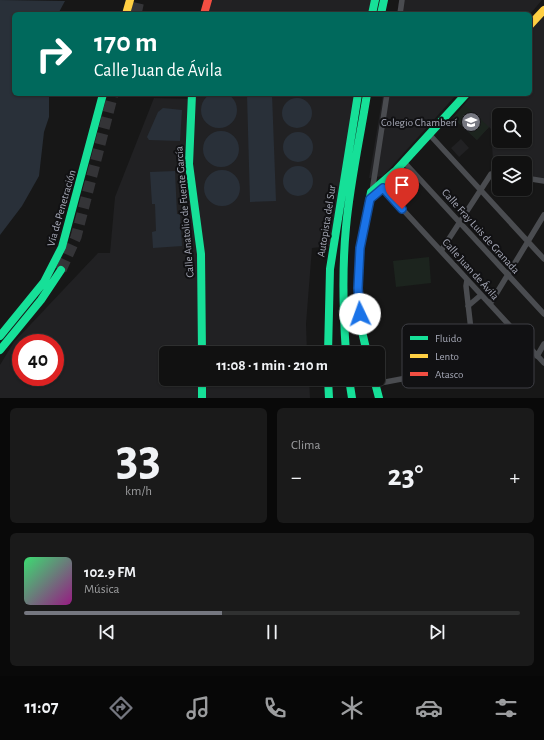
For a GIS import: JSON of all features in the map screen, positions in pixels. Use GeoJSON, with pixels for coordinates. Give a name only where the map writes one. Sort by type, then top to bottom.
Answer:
{"type":"FeatureCollection","features":[{"type":"Feature","properties":{"kind":"main road"},"geometry":{"type":"LineString","coordinates":[[127,12],[130,0]]}},
{"type":"Feature","properties":{"kind":"main road"},"geometry":{"type":"LineString","coordinates":[[372,12],[375,0]]}},
{"type":"Feature","properties":{"kind":"main road"},"geometry":{"type":"LineString","coordinates":[[381,12],[384,0]]}},
{"type":"Feature","properties":{"kind":"main road"},"geometry":{"type":"LineString","coordinates":[[204,12],[207,1]]}},
{"type":"Feature","properties":{"kind":"main road"},"geometry":{"type":"LineString","coordinates":[[532,23],[544,10]]}},
{"type":"Feature","properties":{"kind":"main road","name":"Vía de Penetración"},"geometry":{"type":"LineString","coordinates":[[2,335],[44,282],[62,247],[102,96]]}},
{"type":"Feature","properties":{"kind":"main road","name":"Calle Anatolio de Fuente García"},"geometry":{"type":"LineString","coordinates":[[192,96],[188,138],[189,164],[201,254],[202,346]]}},
{"type":"Feature","properties":{"kind":"main road","name":"Autopista del Sur"},"geometry":{"type":"LineString","coordinates":[[328,346],[330,269],[358,96]]}},
{"type":"Feature","properties":{"kind":"main road","name":"Autopista del Sur"},"geometry":{"type":"LineString","coordinates":[[346,346],[344,319],[345,238],[347,210],[367,96]]}},
{"type":"Feature","properties":{"kind":"main road"},"geometry":{"type":"LineString","coordinates":[[365,346],[361,327],[358,288],[360,248],[371,196],[384,184],[464,96]]}},
{"type":"Feature","properties":{"kind":"main road"},"geometry":{"type":"LineString","coordinates":[[0,350],[41,300],[61,270]]}},
{"type":"Feature","properties":{"kind":"main road"},"geometry":{"type":"LineString","coordinates":[[202,386],[202,398]]}},
{"type":"Feature","properties":{"kind":"main road"},"geometry":{"type":"LineString","coordinates":[[328,386],[329,398]]}},
{"type":"Feature","properties":{"kind":"main road"},"geometry":{"type":"LineString","coordinates":[[350,386],[352,398]]}},
{"type":"Feature","properties":{"kind":"main road"},"geometry":{"type":"LineString","coordinates":[[375,386],[379,398]]}},
{"type":"Feature","properties":{"kind":"street"},"geometry":{"type":"LineString","coordinates":[[400,12],[402,0]]}},
{"type":"Feature","properties":{"kind":"street"},"geometry":{"type":"LineString","coordinates":[[371,196],[387,96]]}},
{"type":"Feature","properties":{"kind":"street"},"geometry":{"type":"LineString","coordinates":[[429,134],[544,259]]}},
{"type":"Feature","properties":{"kind":"street","name":"Calle Fray Luis de Granada"},"geometry":{"type":"LineString","coordinates":[[404,162],[544,314]]}},
{"type":"Feature","properties":{"kind":"street"},"geometry":{"type":"LineString","coordinates":[[441,252],[492,174]]}},
{"type":"Feature","properties":{"kind":"street"},"geometry":{"type":"LineString","coordinates":[[374,175],[384,184]]}},
{"type":"Feature","properties":{"kind":"street"},"geometry":{"type":"LineString","coordinates":[[532,179],[544,180]]}},
{"type":"Feature","properties":{"kind":"street","name":"Calle Juan de Ávila"},"geometry":{"type":"LineString","coordinates":[[384,184],[441,252],[508,324]]}},
{"type":"Feature","properties":{"kind":"street"},"geometry":{"type":"LineString","coordinates":[[490,304],[544,215]]}},
{"type":"Feature","properties":{"kind":"street"},"geometry":{"type":"LineString","coordinates":[[467,280],[466,286],[470,324]]}},
{"type":"Feature","properties":{"kind":"street"},"geometry":{"type":"LineString","coordinates":[[468,306],[481,295]]}},
{"type":"Feature","properties":{"kind":"street"},"geometry":{"type":"LineString","coordinates":[[537,356],[544,344]]}},
{"type":"Feature","properties":{"kind":"street","name":"Calle Juan de Ávila"},"geometry":{"type":"LineString","coordinates":[[534,353],[544,363]]}},
{"type":"Feature","properties":{"kind":"street"},"geometry":{"type":"LineString","coordinates":[[385,379],[402,377]]}},
{"type":"Feature","properties":{"kind":"shaded area"},"geometry":{"type":"Polygon","coordinates":[[[0,0],[65,1],[59,12],[12,12],[12,96],[49,96],[49,117],[44,132],[39,176],[22,206],[0,235],[0,0]]]}},
{"type":"Feature","properties":{"kind":"shaded area"},"geometry":{"type":"Polygon","coordinates":[[[211,0],[372,0],[369,12],[208,12],[211,0]]]}},
{"type":"Feature","properties":{"kind":"shaded area"},"geometry":{"type":"Polygon","coordinates":[[[399,0],[542,0],[532,12],[397,12],[399,0]]]}},
{"type":"Feature","properties":{"kind":"shaded area"},"geometry":{"type":"Polygon","coordinates":[[[544,15],[544,182],[532,181],[532,156],[493,156],[492,148],[532,148],[532,108],[492,108],[492,145],[491,129],[489,127],[477,140],[453,118],[471,96],[532,96],[532,29],[544,15]]]}},
{"type":"Feature","properties":{"kind":"shaded area"},"geometry":{"type":"Polygon","coordinates":[[[195,96],[355,96],[330,246],[312,248],[306,324],[307,346],[159,346],[159,386],[309,386],[310,398],[0,398],[0,365],[12,345],[12,386],[64,386],[64,334],[22,334],[98,253],[110,253],[115,197],[154,98],[195,99],[195,96]]]}},
{"type":"Feature","properties":{"kind":"shaded area"},"geometry":{"type":"Polygon","coordinates":[[[208,96],[230,96],[237,106],[236,117],[232,123],[223,128],[212,127],[206,123],[201,114],[202,103],[208,96]]]}},
{"type":"Feature","properties":{"kind":"shaded area"},"geometry":{"type":"Polygon","coordinates":[[[247,96],[272,96],[276,201],[250,202],[247,96]]]}},
{"type":"Feature","properties":{"kind":"shaded area"},"geometry":{"type":"Polygon","coordinates":[[[383,96],[455,96],[383,176],[369,178],[383,96]]]}},
{"type":"Feature","properties":{"kind":"shaded area"},"geometry":{"type":"Polygon","coordinates":[[[297,98],[308,102],[312,113],[308,124],[297,128],[286,124],[282,113],[286,102],[297,98]]]}},
{"type":"Feature","properties":{"kind":"shaded area","name":"Colegio Chamberí"},"geometry":{"type":"Polygon","coordinates":[[[465,105],[489,127],[477,140],[453,118],[465,105]]]}},
{"type":"Feature","properties":{"kind":"shaded area"},"geometry":{"type":"Polygon","coordinates":[[[163,108],[182,110],[180,141],[149,140],[147,137],[158,112],[163,108]]]}},
{"type":"Feature","properties":{"kind":"shaded area"},"geometry":{"type":"Polygon","coordinates":[[[225,131],[234,136],[238,142],[238,156],[234,162],[225,167],[217,167],[208,162],[204,156],[203,145],[208,136],[214,132],[225,131]]]}},
{"type":"Feature","properties":{"kind":"shaded area"},"geometry":{"type":"Polygon","coordinates":[[[298,132],[309,136],[313,147],[309,158],[298,162],[287,158],[283,147],[287,136],[298,132]]]}},
{"type":"Feature","properties":{"kind":"shaded area","name":"Colegio Chamberí"},"geometry":{"type":"Polygon","coordinates":[[[461,139],[469,148],[459,157],[451,148],[461,139]]]}},
{"type":"Feature","properties":{"kind":"shaded area"},"geometry":{"type":"Polygon","coordinates":[[[298,166],[309,170],[313,181],[309,192],[298,196],[287,192],[283,181],[287,170],[298,166]]]}},
{"type":"Feature","properties":{"kind":"shaded area"},"geometry":{"type":"Polygon","coordinates":[[[226,170],[235,175],[239,181],[239,195],[235,201],[226,206],[218,206],[209,201],[205,195],[204,184],[209,175],[215,171],[226,170]]]}},
{"type":"Feature","properties":{"kind":"shaded area"},"geometry":{"type":"Polygon","coordinates":[[[175,171],[177,214],[180,214],[182,246],[153,248],[152,232],[156,231],[155,204],[152,204],[150,172],[175,171]]]}},
{"type":"Feature","properties":{"kind":"shaded area"},"geometry":{"type":"Polygon","coordinates":[[[429,257],[431,283],[396,287],[393,261],[429,257]]]}},
{"type":"Feature","properties":{"kind":"tunnel"},"geometry":{"type":"LineString","coordinates":[[136,12],[139,0]]}},
{"type":"Feature","properties":{"kind":"tunnel"},"geometry":{"type":"LineString","coordinates":[[61,270],[76,237],[112,96]]}},
{"type":"Feature","properties":{"kind":"traffic: fast"},"geometry":{"type":"LineString","coordinates":[[372,12],[375,0]]}},
{"type":"Feature","properties":{"kind":"traffic: fast"},"geometry":{"type":"LineString","coordinates":[[381,12],[384,0]]}},
{"type":"Feature","properties":{"kind":"traffic: fast"},"geometry":{"type":"LineString","coordinates":[[0,336],[44,282],[62,247],[102,96]]}},
{"type":"Feature","properties":{"kind":"traffic: fast"},"geometry":{"type":"LineString","coordinates":[[192,96],[189,164],[201,254],[202,346]]}},
{"type":"Feature","properties":{"kind":"traffic: fast"},"geometry":{"type":"LineString","coordinates":[[328,346],[330,269],[358,96]]}},
{"type":"Feature","properties":{"kind":"traffic: fast"},"geometry":{"type":"LineString","coordinates":[[346,346],[343,290],[346,227],[367,96]]}},
{"type":"Feature","properties":{"kind":"traffic: fast"},"geometry":{"type":"LineString","coordinates":[[391,176],[464,96]]}},
{"type":"Feature","properties":{"kind":"traffic: fast"},"geometry":{"type":"LineString","coordinates":[[365,346],[361,327],[358,288],[360,248],[371,192],[394,172]]}},
{"type":"Feature","properties":{"kind":"traffic: fast"},"geometry":{"type":"LineString","coordinates":[[0,350],[41,300],[61,270]]}},
{"type":"Feature","properties":{"kind":"traffic: fast"},"geometry":{"type":"LineString","coordinates":[[202,386],[202,398]]}},
{"type":"Feature","properties":{"kind":"traffic: fast"},"geometry":{"type":"LineString","coordinates":[[328,386],[329,398]]}},
{"type":"Feature","properties":{"kind":"traffic: fast"},"geometry":{"type":"LineString","coordinates":[[350,386],[352,398]]}},
{"type":"Feature","properties":{"kind":"traffic: fast"},"geometry":{"type":"LineString","coordinates":[[376,386],[379,398]]}},
{"type":"Feature","properties":{"kind":"traffic: slow"},"geometry":{"type":"LineString","coordinates":[[127,12],[130,0]]}},
{"type":"Feature","properties":{"kind":"traffic: slow"},"geometry":{"type":"LineString","coordinates":[[532,23],[544,10]]}},
{"type":"Feature","properties":{"kind":"traffic: jam"},"geometry":{"type":"LineString","coordinates":[[205,12],[208,0]]}},
{"type":"Feature","properties":{"kind":"place","name":"Colegio Chamberí"},"geometry":{"type":"Point","coordinates":[471,122]}},
{"type":"Feature","properties":{"kind":"route"},"geometry":{"type":"LineString","coordinates":[[360,314],[358,288],[360,248],[370,199],[383,188],[402,209]]}}]}
